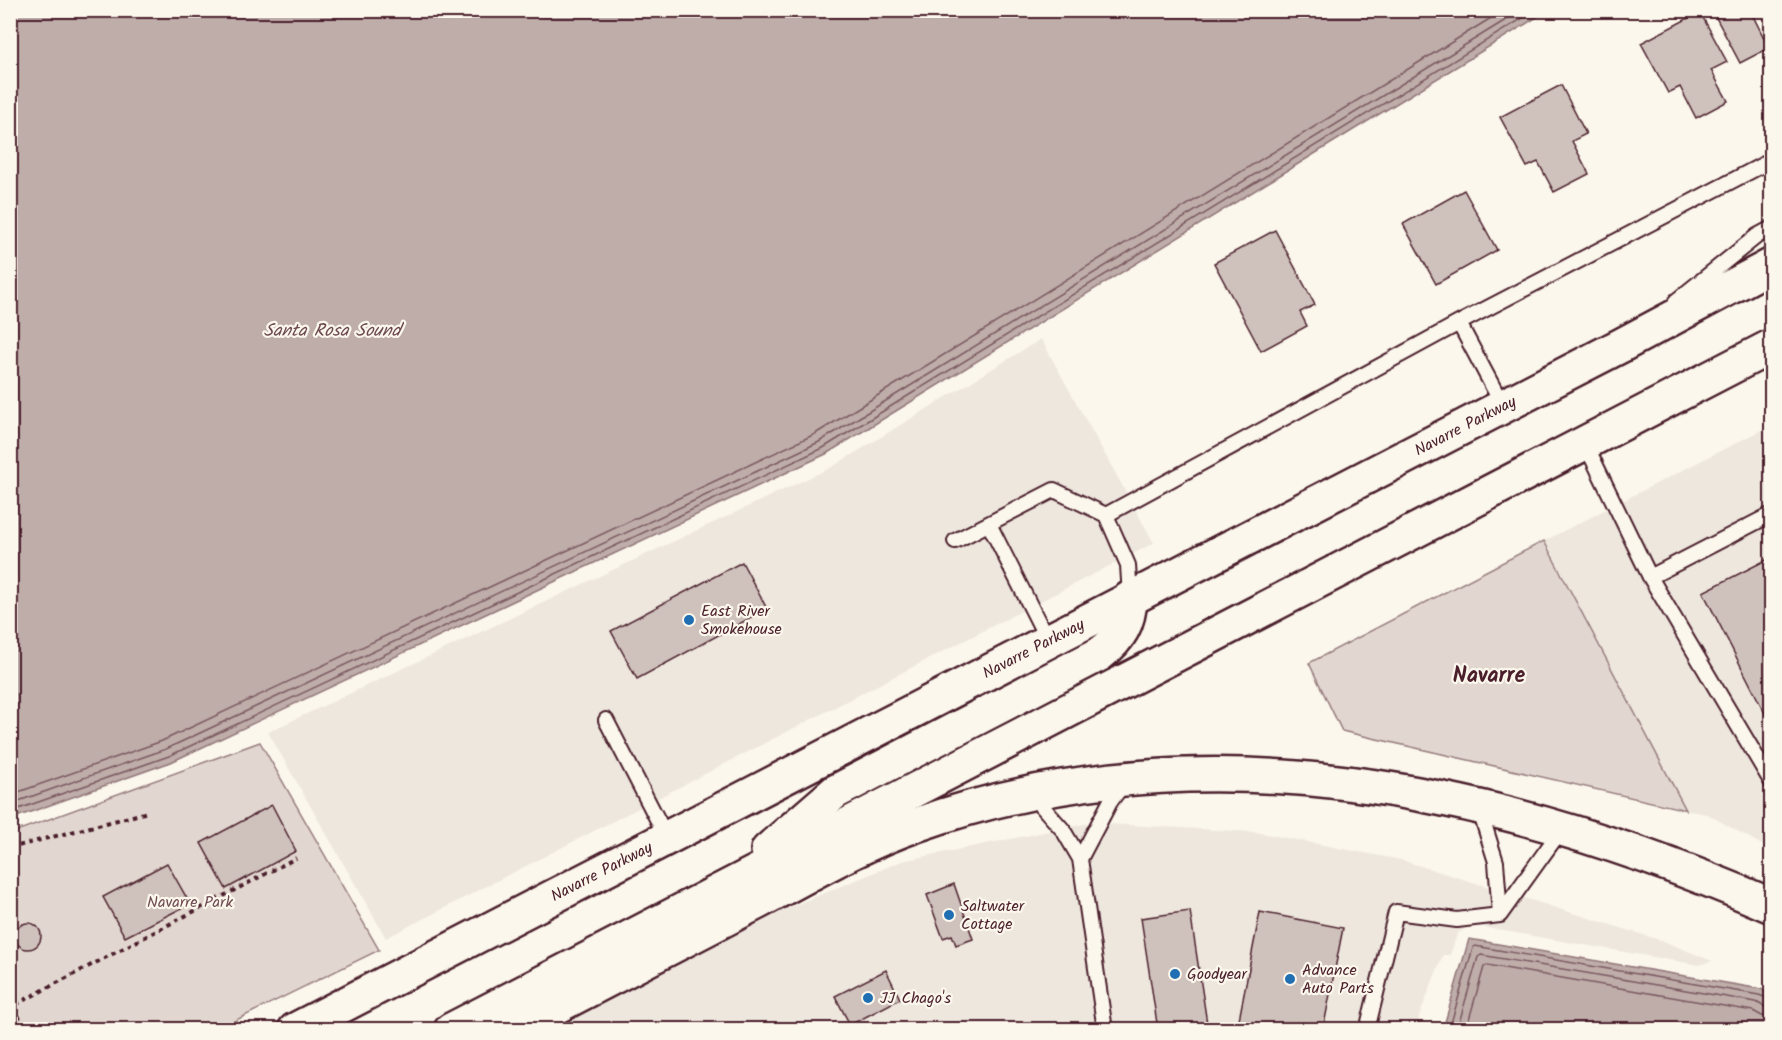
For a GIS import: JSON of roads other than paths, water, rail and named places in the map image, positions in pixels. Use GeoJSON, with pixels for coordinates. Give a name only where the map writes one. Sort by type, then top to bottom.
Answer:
{"type":"FeatureCollection","features":[{"type":"Feature","properties":{"kind":"highway","name":"Navarre Parkway"},"geometry":{"type":"LineString","coordinates":[[295,1029],[1620,346],[1772,265]]}},
{"type":"Feature","properties":{"kind":"highway"},"geometry":{"type":"LineString","coordinates":[[451,1029],[1772,346]]}},
{"type":"Feature","properties":{"kind":"highway"},"geometry":{"type":"LineString","coordinates":[[728,885],[835,792],[1100,654],[1121,634],[1125,627],[1130,598]]}},
{"type":"Feature","properties":{"kind":"highway"},"geometry":{"type":"LineString","coordinates":[[499,1029],[517,1027],[879,840],[912,826],[985,802],[1029,793],[1127,779],[1224,775],[1322,779],[1420,794],[1523,816],[1563,828],[1664,861],[1772,906]]}},
{"type":"Feature","properties":{"kind":"lane"},"geometry":{"type":"LineString","coordinates":[[1106,515],[1459,323],[1772,160]]}},
{"type":"Feature","properties":{"kind":"lane"},"geometry":{"type":"LineString","coordinates":[[1620,346],[1756,236],[1772,228]]}},
{"type":"Feature","properties":{"kind":"lane"},"geometry":{"type":"LineString","coordinates":[[1459,323],[1503,406]]}},
{"type":"Feature","properties":{"kind":"lane"},"geometry":{"type":"LineString","coordinates":[[1585,443],[1650,577],[1772,783]]}},
{"type":"Feature","properties":{"kind":"lane"},"geometry":{"type":"LineString","coordinates":[[955,541],[1054,490],[1106,515],[1128,565],[1130,598]]}},
{"type":"Feature","properties":{"kind":"lane"},"geometry":{"type":"LineString","coordinates":[[1650,577],[1772,514]]}},
{"type":"Feature","properties":{"kind":"lane"},"geometry":{"type":"LineString","coordinates":[[989,524],[1048,641]]}},
{"type":"Feature","properties":{"kind":"lane"},"geometry":{"type":"LineString","coordinates":[[606,720],[667,838]]}},
{"type":"Feature","properties":{"kind":"lane"},"geometry":{"type":"LineString","coordinates":[[1080,859],[1110,802],[1127,779]]}},
{"type":"Feature","properties":{"kind":"lane"},"geometry":{"type":"LineString","coordinates":[[1029,793],[1063,831],[1080,859],[1105,1029]]}},
{"type":"Feature","properties":{"kind":"lane"},"geometry":{"type":"LineString","coordinates":[[1478,806],[1496,862],[1500,915]]}},
{"type":"Feature","properties":{"kind":"lane"},"geometry":{"type":"LineString","coordinates":[[1367,1029],[1396,912],[1457,920],[1500,915],[1563,828]]}},
{"type":"Feature","properties":{"kind":"water","name":"Santa Rosa Sound"},"geometry":{"type":"Polygon","coordinates":[[[10,11],[1547,11],[826,454],[171,762],[11,819],[10,11]]]}},
{"type":"Feature","properties":{"kind":"water"},"geometry":{"type":"Polygon","coordinates":[[[1469,939],[1761,989],[1771,996],[1771,1029],[1443,1029],[1469,939]]]}},
{"type":"Feature","properties":{"kind":"place","name":"East River Smokehouse"},"geometry":{"type":"Point","coordinates":[689,620]}},
{"type":"Feature","properties":{"kind":"place","name":"Saltwater Cottage"},"geometry":{"type":"Point","coordinates":[949,915]}},
{"type":"Feature","properties":{"kind":"place","name":"Goodyear"},"geometry":{"type":"Point","coordinates":[1175,974]}},
{"type":"Feature","properties":{"kind":"place","name":"Advance Auto Parts"},"geometry":{"type":"Point","coordinates":[1290,979]}},
{"type":"Feature","properties":{"kind":"place","name":"JJ Chago's"},"geometry":{"type":"Point","coordinates":[868,998]}},
{"type":"Feature","properties":{"kind":"district","name":"Navarre"},"geometry":{"type":"Point","coordinates":[1489,676]}},
{"type":"Feature","properties":{"kind":"park label","name":"Navarre Park"},"geometry":{"type":"Point","coordinates":[190,902]}}]}
